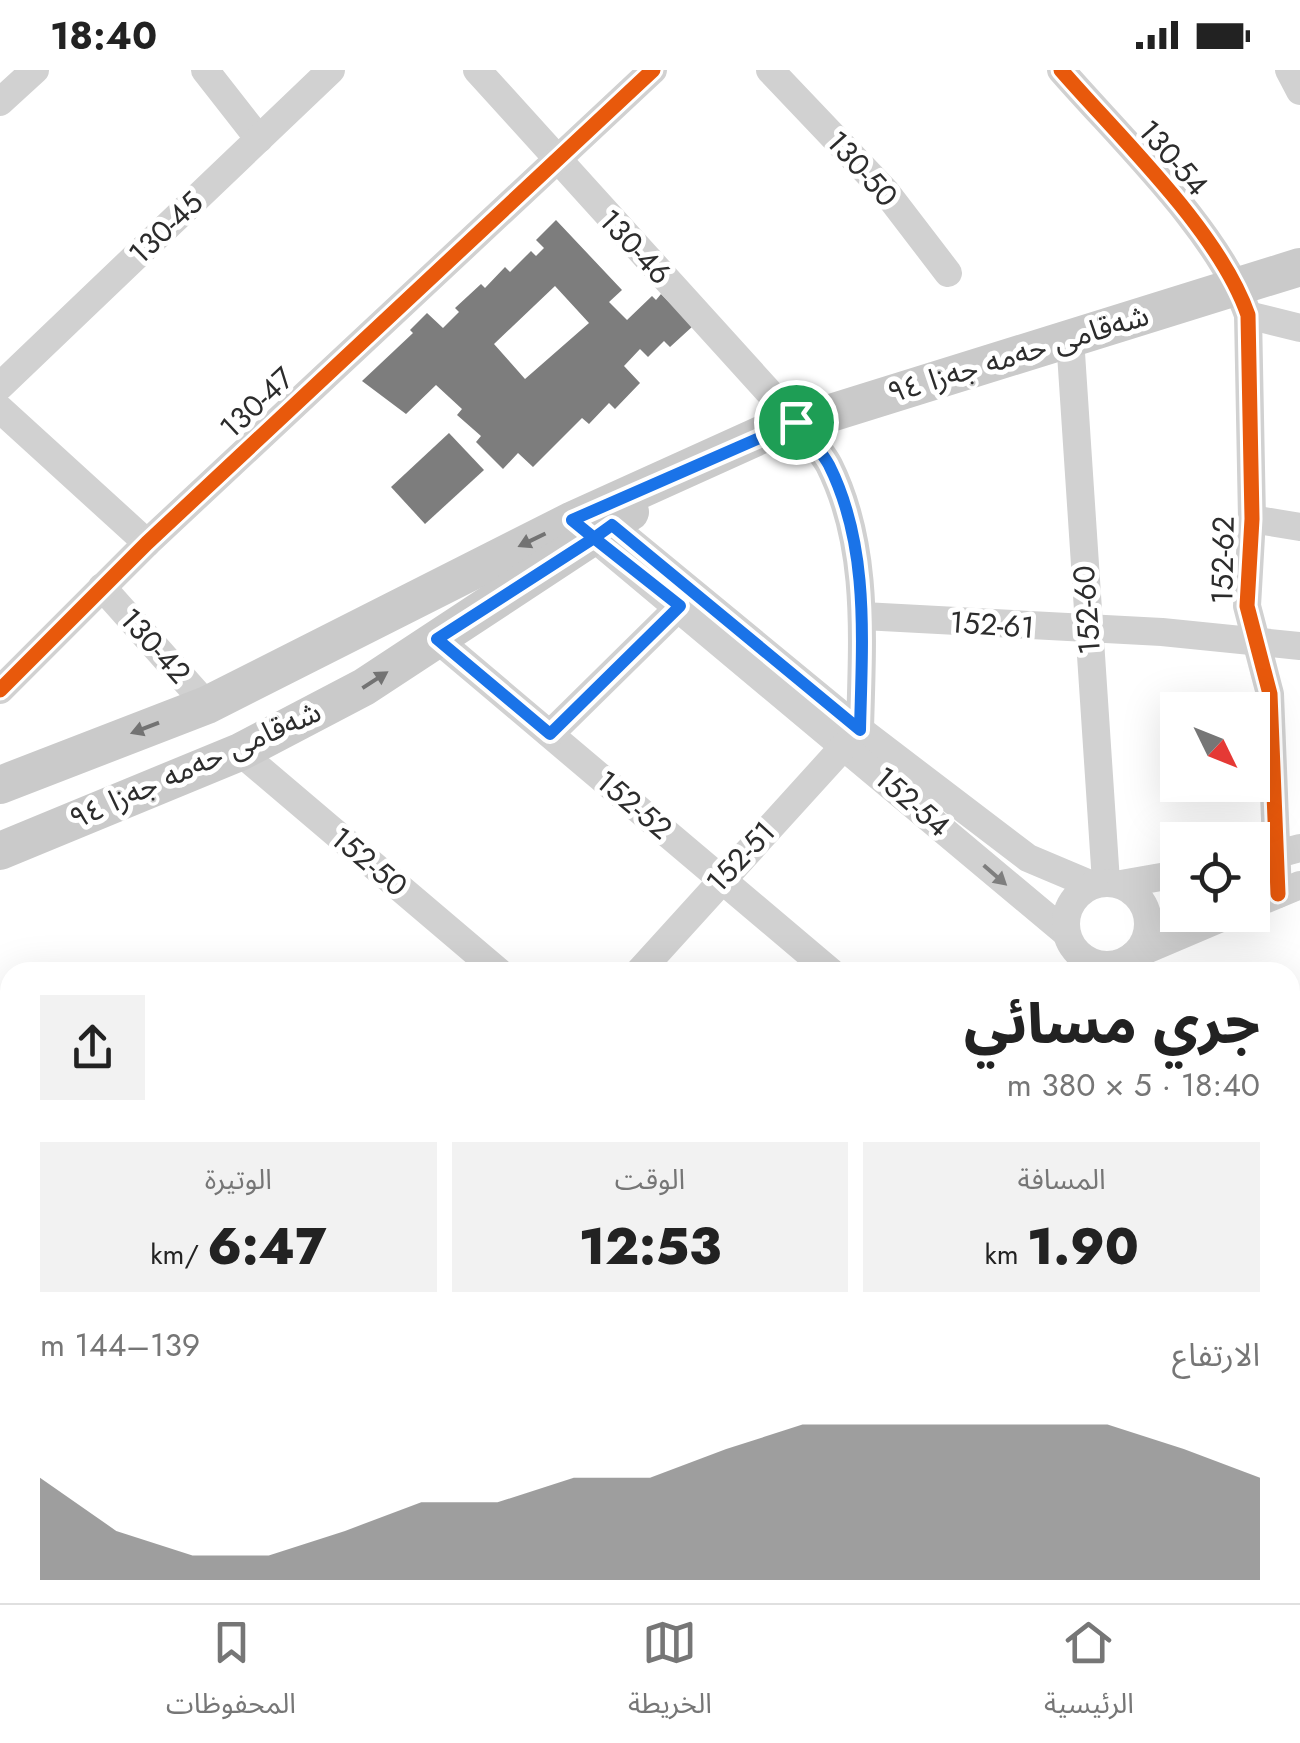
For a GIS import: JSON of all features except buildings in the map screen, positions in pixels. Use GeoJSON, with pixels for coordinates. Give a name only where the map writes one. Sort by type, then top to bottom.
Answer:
{"type":"FeatureCollection","features":[{"type":"Feature","properties":{"kind":"main road","name":"شەقامی حەمە جەزا ٩٤"},"geometry":{"type":"LineString","coordinates":[[0,785],[207,704],[593,524],[684,472],[796,422],[1070,338],[1243,300],[1300,267]]}},
{"type":"Feature","properties":{"kind":"main road","name":"شەقامی حەمە جەزا ٩٤"},"geometry":{"type":"LineString","coordinates":[[0,851],[240,752],[364,687],[437,639],[593,524]]}},
{"type":"Feature","properties":{"kind":"street"},"geometry":{"type":"LineString","coordinates":[[0,102],[35,70]]}},
{"type":"Feature","properties":{"kind":"street"},"geometry":{"type":"LineString","coordinates":[[205,70],[259,138]]}},
{"type":"Feature","properties":{"kind":"street","name":"130-45"},"geometry":{"type":"LineString","coordinates":[[0,386],[331,70]]}},
{"type":"Feature","properties":{"kind":"street","name":"130-46"},"geometry":{"type":"LineString","coordinates":[[478,70],[796,422],[828,464],[849,521],[863,616],[853,737]]}},
{"type":"Feature","properties":{"kind":"street","name":"130-47"},"geometry":{"type":"LineString","coordinates":[[0,690],[148,542],[558,163],[652,70]]}},
{"type":"Feature","properties":{"kind":"street","name":"130-50"},"geometry":{"type":"LineString","coordinates":[[770,70],[886,192],[948,273]]}},
{"type":"Feature","properties":{"kind":"street","name":"130-54"},"geometry":{"type":"LineString","coordinates":[[1061,70],[1196,226],[1243,300]]}},
{"type":"Feature","properties":{"kind":"street"},"geometry":{"type":"LineString","coordinates":[[1289,70],[1300,91]]}},
{"type":"Feature","properties":{"kind":"street"},"geometry":{"type":"LineString","coordinates":[[1243,300],[1300,328]]}},
{"type":"Feature","properties":{"kind":"street","name":"152-62"},"geometry":{"type":"LineString","coordinates":[[1243,300],[1252,519],[1247,606],[1270,694],[1277,895]]}},
{"type":"Feature","properties":{"kind":"street","name":"152-60"},"geometry":{"type":"LineString","coordinates":[[1070,338],[1106,884]]}},
{"type":"Feature","properties":{"kind":"street"},"geometry":{"type":"LineString","coordinates":[[0,409],[148,542]]}},
{"type":"Feature","properties":{"kind":"street"},"geometry":{"type":"LineString","coordinates":[[1252,519],[1300,527]]}},
{"type":"Feature","properties":{"kind":"street","name":"152-54"},"geometry":{"type":"LineString","coordinates":[[593,524],[680,606],[853,737],[1028,858],[1106,884]]}},
{"type":"Feature","properties":{"kind":"street","name":"152-54"},"geometry":{"type":"LineString","coordinates":[[593,524],[853,737],[1068,937]]}},
{"type":"Feature","properties":{"kind":"street","name":"130-42"},"geometry":{"type":"LineString","coordinates":[[102,588],[207,704]]}},
{"type":"Feature","properties":{"kind":"street"},"geometry":{"type":"LineString","coordinates":[[550,734],[680,606]]}},
{"type":"Feature","properties":{"kind":"street","name":"152-61"},"geometry":{"type":"LineString","coordinates":[[863,616],[1162,632],[1300,646]]}},
{"type":"Feature","properties":{"kind":"street","name":"152-52"},"geometry":{"type":"LineString","coordinates":[[437,639],[820,962]]}},
{"type":"Feature","properties":{"kind":"street","name":"152-51"},"geometry":{"type":"LineString","coordinates":[[647,962],[853,737]]}},
{"type":"Feature","properties":{"kind":"street","name":"152-50"},"geometry":{"type":"LineString","coordinates":[[240,752],[487,962]]}},
{"type":"Feature","properties":{"kind":"street"},"geometry":{"type":"LineString","coordinates":[[1067,962],[1070,903],[1106,884],[1160,876]]}},
{"type":"Feature","properties":{"kind":"street"},"geometry":{"type":"LineString","coordinates":[[1106,884],[1143,902],[1148,916],[1148,930],[1125,962]]}},
{"type":"Feature","properties":{"kind":"street"},"geometry":{"type":"LineString","coordinates":[[1128,962],[1192,932]]}},
{"type":"Feature","properties":{"kind":"street"},"geometry":{"type":"LineString","coordinates":[[1068,937],[1091,962]]}},
{"type":"Feature","properties":{"kind":"cycle path"},"geometry":{"type":"LineString","coordinates":[[0,690],[147,543],[653,70]]}},
{"type":"Feature","properties":{"kind":"cycle path"},"geometry":{"type":"LineString","coordinates":[[1061,70],[1192,218],[1234,283],[1248,315],[1252,519],[1247,606],[1270,694],[1278,894]]}},
{"type":"Feature","properties":{"kind":"route"},"geometry":{"type":"LineString","coordinates":[[796,422],[572,520],[594,538],[437,639],[550,734],[680,606],[594,538],[612,525],[860,730],[863,616],[849,521],[828,464],[796,422]]}}]}
